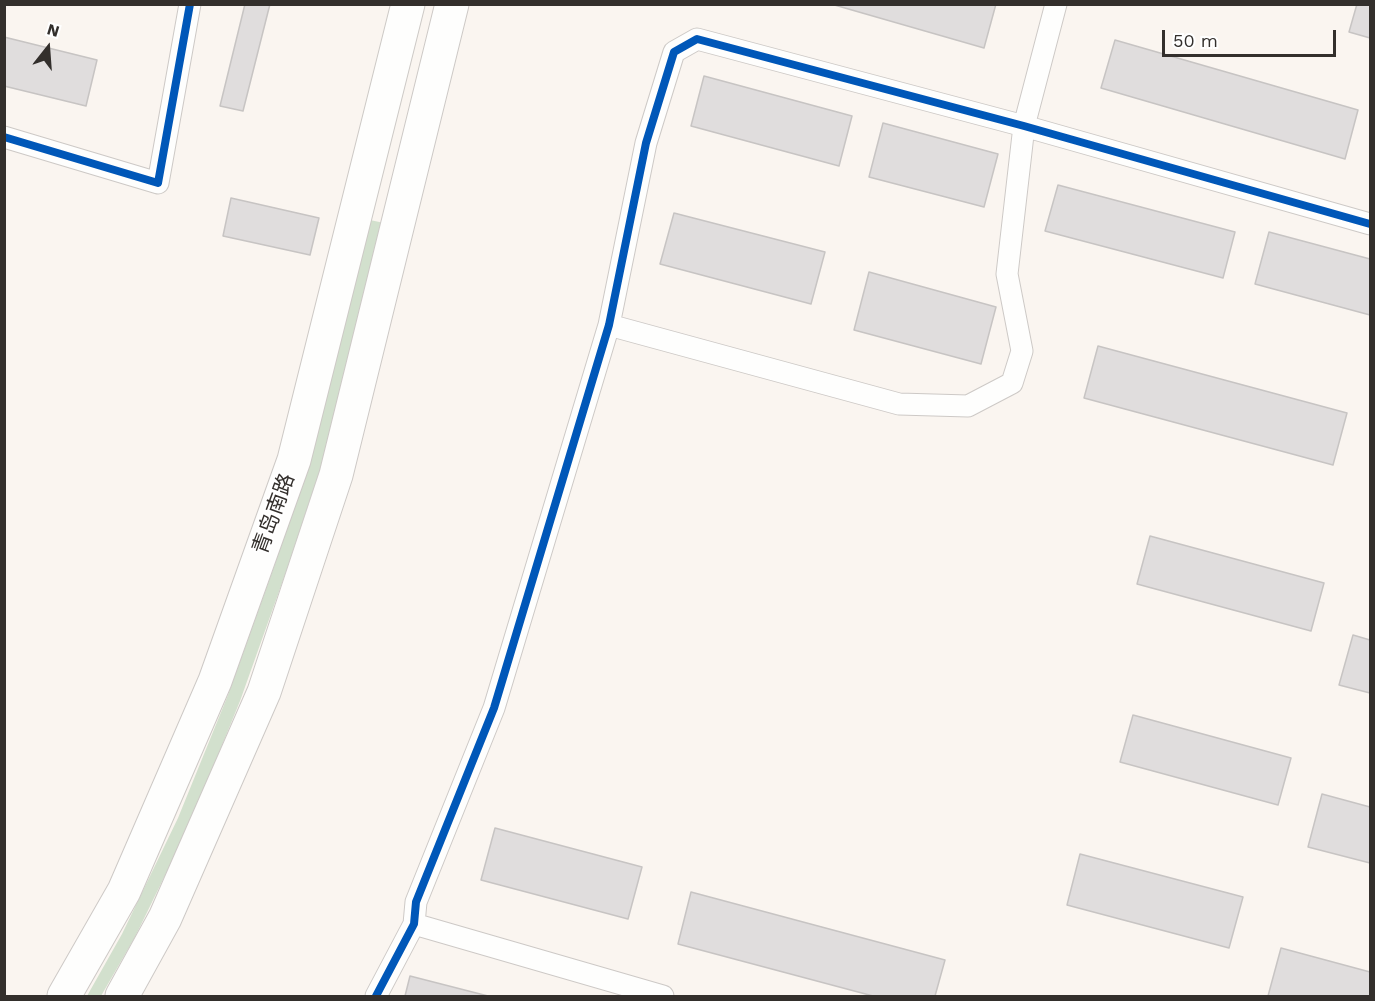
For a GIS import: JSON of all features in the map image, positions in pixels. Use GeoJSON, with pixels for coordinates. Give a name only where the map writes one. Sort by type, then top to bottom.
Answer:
{"type":"FeatureCollection","features":[{"type":"Feature","properties":{"kind":"main road","name":"青岛南路"},"geometry":{"type":"LineString","coordinates":[[64,996],[124,891],[215,681],[294,460],[408,4]]}},
{"type":"Feature","properties":{"kind":"main road"},"geometry":{"type":"LineString","coordinates":[[122,996],[165,918],[264,692],[336,475],[452,4]]}},
{"type":"Feature","properties":{"kind":"street"},"geometry":{"type":"LineString","coordinates":[[4,137],[158,183],[190,4]]}},
{"type":"Feature","properties":{"kind":"street"},"geometry":{"type":"LineString","coordinates":[[609,325],[899,404],[968,406],[1012,383],[1022,351],[1007,274],[1024,126],[1056,4]]}},
{"type":"Feature","properties":{"kind":"street"},"geometry":{"type":"LineString","coordinates":[[376,996],[414,924],[416,902],[494,708],[609,325],[646,143],[674,52],[697,39],[1024,126],[1371,224]]}},
{"type":"Feature","properties":{"kind":"street"},"geometry":{"type":"LineString","coordinates":[[414,924],[663,996]]}},
{"type":"Feature","properties":{"kind":"green space"},"geometry":{"type":"Polygon","coordinates":[[[370,220],[384,223],[329,442],[240,701],[190,824],[135,937],[101,996],[87,996],[122,934],[178,818],[228,695],[275,564],[314,439],[370,220]]]}},
{"type":"Feature","properties":{"kind":"building"},"geometry":{"type":"Polygon","coordinates":[[[245,4],[270,4],[243,111],[220,106],[245,4]]]}},
{"type":"Feature","properties":{"kind":"building"},"geometry":{"type":"Polygon","coordinates":[[[831,4],[996,4],[984,48],[831,4]]]}},
{"type":"Feature","properties":{"kind":"building"},"geometry":{"type":"Polygon","coordinates":[[[1357,4],[1370,4],[1370,38],[1349,32],[1357,4]]]}},
{"type":"Feature","properties":{"kind":"building"},"geometry":{"type":"Polygon","coordinates":[[[4,37],[97,60],[86,106],[4,86],[4,37]]]}},
{"type":"Feature","properties":{"kind":"building"},"geometry":{"type":"Polygon","coordinates":[[[1115,40],[1358,110],[1345,159],[1101,88],[1115,40]]]}},
{"type":"Feature","properties":{"kind":"building"},"geometry":{"type":"Polygon","coordinates":[[[704,76],[852,116],[839,166],[691,126],[704,76]]]}},
{"type":"Feature","properties":{"kind":"building"},"geometry":{"type":"Polygon","coordinates":[[[883,123],[998,154],[984,207],[869,177],[883,123]]]}},
{"type":"Feature","properties":{"kind":"building"},"geometry":{"type":"Polygon","coordinates":[[[1058,185],[1235,232],[1223,278],[1045,231],[1058,185]]]}},
{"type":"Feature","properties":{"kind":"building"},"geometry":{"type":"Polygon","coordinates":[[[231,198],[319,218],[310,255],[223,236],[231,198]]]}},
{"type":"Feature","properties":{"kind":"building"},"geometry":{"type":"Polygon","coordinates":[[[674,213],[825,252],[811,304],[660,264],[674,213]]]}},
{"type":"Feature","properties":{"kind":"building"},"geometry":{"type":"Polygon","coordinates":[[[1269,232],[1370,259],[1370,315],[1255,284],[1269,232]]]}},
{"type":"Feature","properties":{"kind":"building"},"geometry":{"type":"Polygon","coordinates":[[[869,272],[996,307],[981,364],[854,330],[869,272]]]}},
{"type":"Feature","properties":{"kind":"building"},"geometry":{"type":"Polygon","coordinates":[[[1098,346],[1347,413],[1333,465],[1084,398],[1098,346]]]}},
{"type":"Feature","properties":{"kind":"building"},"geometry":{"type":"Polygon","coordinates":[[[1150,536],[1324,583],[1311,631],[1137,584],[1150,536]]]}},
{"type":"Feature","properties":{"kind":"building"},"geometry":{"type":"Polygon","coordinates":[[[1353,635],[1370,640],[1370,693],[1339,685],[1353,635]]]}},
{"type":"Feature","properties":{"kind":"building"},"geometry":{"type":"Polygon","coordinates":[[[1133,715],[1291,758],[1278,805],[1120,762],[1133,715]]]}},
{"type":"Feature","properties":{"kind":"building"},"geometry":{"type":"Polygon","coordinates":[[[1322,794],[1370,807],[1370,863],[1308,847],[1322,794]]]}},
{"type":"Feature","properties":{"kind":"building"},"geometry":{"type":"Polygon","coordinates":[[[495,828],[642,867],[628,919],[481,880],[495,828]]]}},
{"type":"Feature","properties":{"kind":"building"},"geometry":{"type":"Polygon","coordinates":[[[1080,854],[1243,897],[1229,948],[1067,905],[1080,854]]]}},
{"type":"Feature","properties":{"kind":"building"},"geometry":{"type":"Polygon","coordinates":[[[691,892],[945,960],[935,996],[873,996],[678,944],[691,892]]]}},
{"type":"Feature","properties":{"kind":"building"},"geometry":{"type":"Polygon","coordinates":[[[1281,948],[1370,972],[1370,996],[1268,996],[1281,948]]]}},
{"type":"Feature","properties":{"kind":"building"},"geometry":{"type":"Polygon","coordinates":[[[410,976],[488,996],[405,996],[410,976]]]}},
{"type":"Feature","properties":{"kind":"cycle path"},"geometry":{"type":"LineString","coordinates":[[4,137],[158,183],[190,4]]}},
{"type":"Feature","properties":{"kind":"cycle path"},"geometry":{"type":"LineString","coordinates":[[376,996],[414,924],[416,902],[494,708],[609,325],[646,143],[674,52],[697,39],[1024,126],[1370,224]]}}]}
